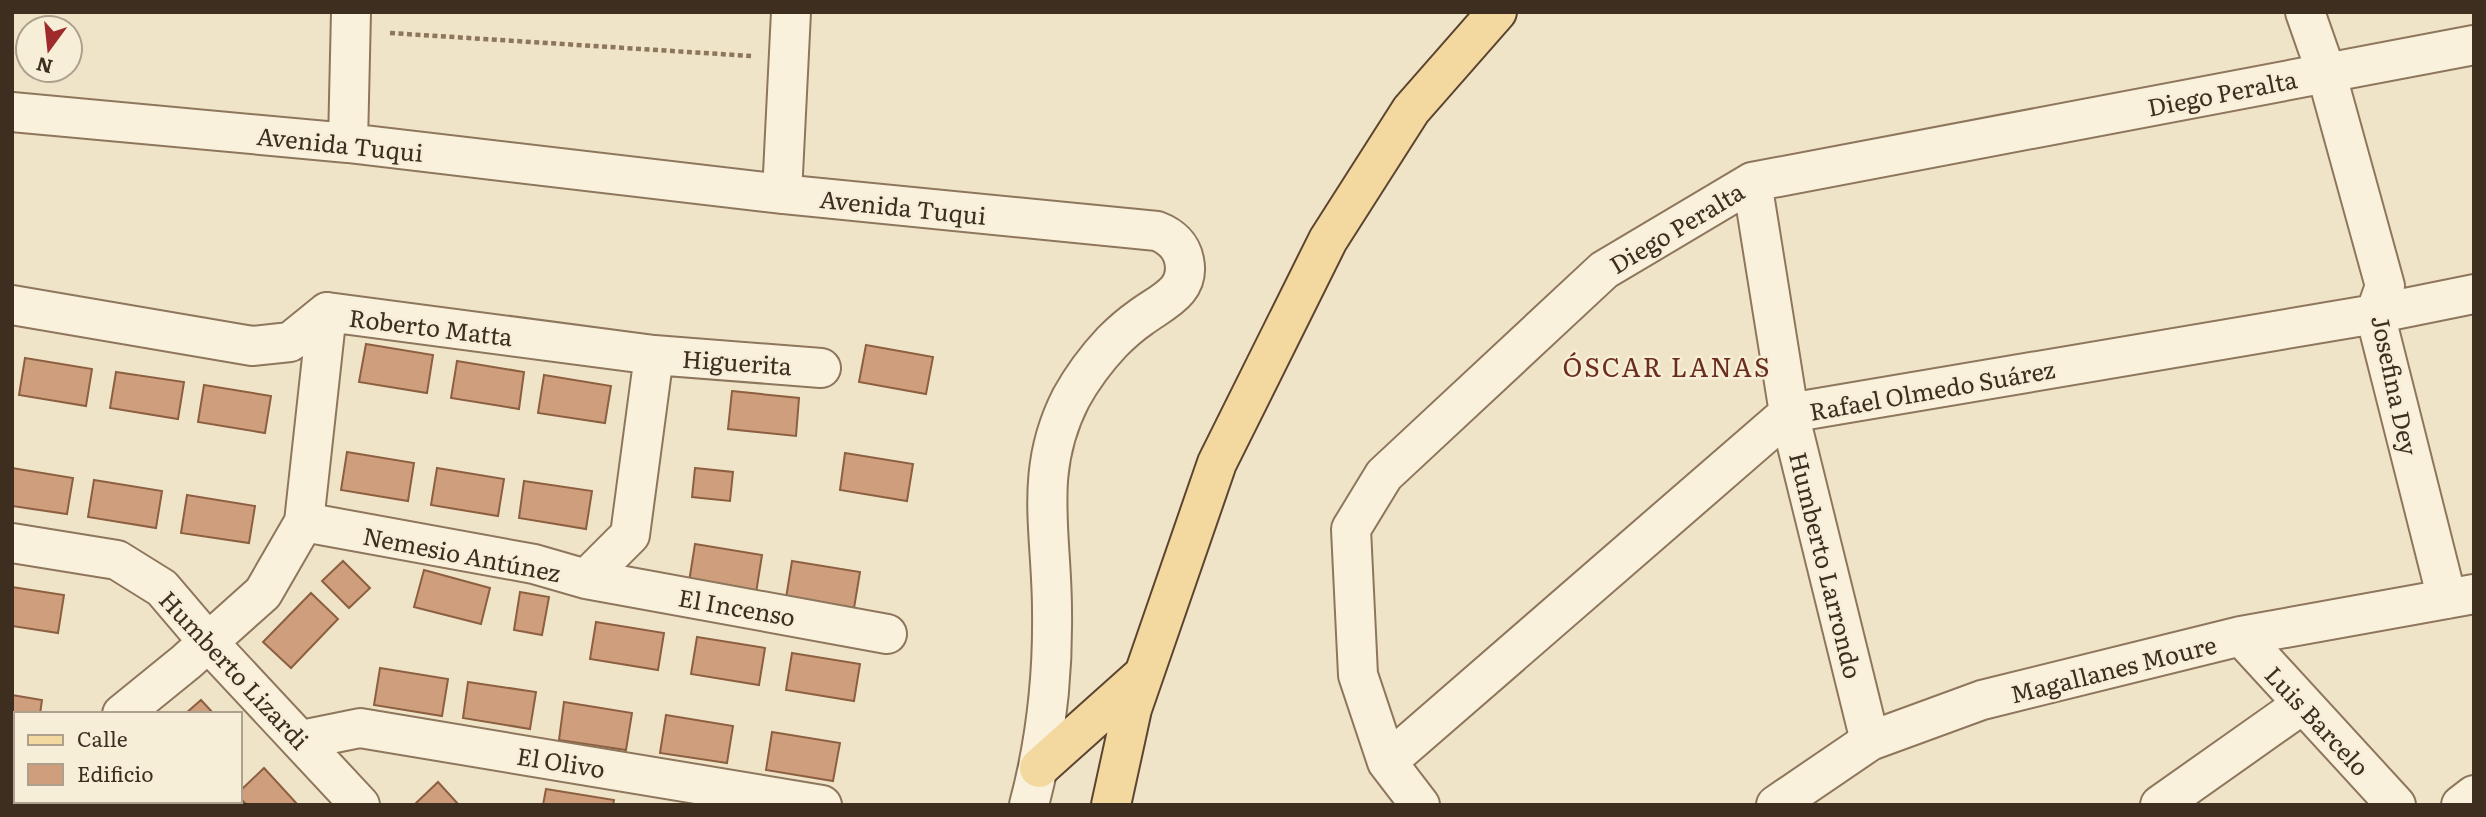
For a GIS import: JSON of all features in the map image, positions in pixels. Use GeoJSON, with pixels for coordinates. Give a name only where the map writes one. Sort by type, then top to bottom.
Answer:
{"type":"FeatureCollection","features":[{"type":"Feature","properties":{"kind":"main road"},"geometry":{"type":"LineString","coordinates":[[1111,805],[1132,709],[1217,463],[1328,240],[1411,110],[1497,12]]}},
{"type":"Feature","properties":{"kind":"main road"},"geometry":{"type":"LineString","coordinates":[[1039,768],[1144,673]]}},
{"type":"Feature","properties":{"kind":"street"},"geometry":{"type":"LineString","coordinates":[[782,194],[790,12]]}},
{"type":"Feature","properties":{"kind":"street","name":"Josefina Dey"},"geometry":{"type":"LineString","coordinates":[[2305,12],[2326,72],[2385,286],[2375,314],[2460,596]]}},
{"type":"Feature","properties":{"kind":"street"},"geometry":{"type":"LineString","coordinates":[[348,143],[351,21]]}},
{"type":"Feature","properties":{"kind":"street","name":"Diego Peralta"},"geometry":{"type":"LineString","coordinates":[[1420,805],[1387,762],[1358,675],[1351,529],[1384,475],[1604,270],[1752,181],[2474,45]]}},
{"type":"Feature","properties":{"kind":"street","name":"Avenida Tuqui"},"geometry":{"type":"LineString","coordinates":[[12,112],[348,143],[782,194],[1157,231],[1168,235],[1183,254],[1186,265],[1185,277],[1179,289],[1171,298],[1140,317],[1112,342],[1090,368],[1072,397],[1058,429],[1049,462],[1045,497],[1051,554],[1052,638],[1047,716],[1039,768],[1029,805]]}},
{"type":"Feature","properties":{"kind":"street","name":"Humberto Larrondo"},"geometry":{"type":"LineString","coordinates":[[1752,181],[1789,413],[1870,741]]}},
{"type":"Feature","properties":{"kind":"street","name":"Rafael Olmedo Suárez"},"geometry":{"type":"LineString","coordinates":[[1387,762],[1789,413],[2375,314],[2474,294]]}},
{"type":"Feature","properties":{"kind":"street","name":"Roberto Matta"},"geometry":{"type":"LineString","coordinates":[[12,305],[252,346],[290,342],[327,312],[654,355]]}},
{"type":"Feature","properties":{"kind":"street"},"geometry":{"type":"LineString","coordinates":[[124,712],[263,593],[304,522],[327,312]]}},
{"type":"Feature","properties":{"kind":"street","name":"Higuerita"},"geometry":{"type":"LineString","coordinates":[[654,355],[821,368]]}},
{"type":"Feature","properties":{"kind":"street","name":"Nemesio Antúnez"},"geometry":{"type":"LineString","coordinates":[[304,522],[534,564],[586,579],[630,535],[654,355]]}},
{"type":"Feature","properties":{"kind":"street","name":"Humberto Lizardi"},"geometry":{"type":"LineString","coordinates":[[12,543],[117,560],[162,588],[208,642],[360,805]]}},
{"type":"Feature","properties":{"kind":"street","name":"El Incenso"},"geometry":{"type":"LineString","coordinates":[[586,579],[887,634]]}},
{"type":"Feature","properties":{"kind":"street","name":"Magallanes Moure"},"geometry":{"type":"LineString","coordinates":[[1777,804],[1870,741],[1982,700],[2241,636],[2460,596]]}},
{"type":"Feature","properties":{"kind":"street","name":"Luis Barcelo"},"geometry":{"type":"LineString","coordinates":[[2241,636],[2396,805]]}},
{"type":"Feature","properties":{"kind":"street"},"geometry":{"type":"LineString","coordinates":[[2160,805],[2303,704]]}},
{"type":"Feature","properties":{"kind":"street","name":"El Olivo"},"geometry":{"type":"LineString","coordinates":[[301,740],[360,728],[822,805]]}},
{"type":"Feature","properties":{"kind":"street"},"geometry":{"type":"LineString","coordinates":[[2461,805],[2474,795]]}},
{"type":"Feature","properties":{"kind":"path"},"geometry":{"type":"LineString","coordinates":[[351,21],[788,58]]}},
{"type":"Feature","properties":{"kind":"building"},"geometry":{"type":"Polygon","coordinates":[[[366,344],[433,355],[427,393],[359,382],[366,344]]]}},
{"type":"Feature","properties":{"kind":"building"},"geometry":{"type":"Polygon","coordinates":[[[866,345],[933,357],[926,394],[859,382],[866,345]]]}},
{"type":"Feature","properties":{"kind":"building"},"geometry":{"type":"Polygon","coordinates":[[[25,358],[92,369],[86,406],[19,395],[25,358]]]}},
{"type":"Feature","properties":{"kind":"building"},"geometry":{"type":"Polygon","coordinates":[[[457,361],[524,372],[519,409],[451,398],[457,361]]]}},
{"type":"Feature","properties":{"kind":"building"},"geometry":{"type":"Polygon","coordinates":[[[116,372],[184,382],[178,419],[110,408],[116,372]]]}},
{"type":"Feature","properties":{"kind":"building"},"geometry":{"type":"Polygon","coordinates":[[[544,375],[611,386],[605,423],[538,413],[544,375]]]}},
{"type":"Feature","properties":{"kind":"building"},"geometry":{"type":"Polygon","coordinates":[[[204,385],[271,396],[265,433],[198,422],[204,385]]]}},
{"type":"Feature","properties":{"kind":"building"},"geometry":{"type":"Polygon","coordinates":[[[732,391],[799,398],[796,436],[728,429],[732,391]]]}},
{"type":"Feature","properties":{"kind":"building"},"geometry":{"type":"Polygon","coordinates":[[[347,452],[414,463],[408,501],[341,490],[347,452]]]}},
{"type":"Feature","properties":{"kind":"building"},"geometry":{"type":"Polygon","coordinates":[[[845,453],[913,464],[907,501],[840,490],[845,453]]]}},
{"type":"Feature","properties":{"kind":"building"},"geometry":{"type":"Polygon","coordinates":[[[12,468],[73,478],[67,514],[12,506],[12,468]]]}},
{"type":"Feature","properties":{"kind":"building"},"geometry":{"type":"Polygon","coordinates":[[[437,468],[504,479],[498,516],[431,505],[437,468]]]}},
{"type":"Feature","properties":{"kind":"building"},"geometry":{"type":"Polygon","coordinates":[[[695,468],[733,472],[730,501],[692,497],[695,468]]]}},
{"type":"Feature","properties":{"kind":"building"},"geometry":{"type":"Polygon","coordinates":[[[94,480],[162,491],[156,528],[88,517],[94,480]]]}},
{"type":"Feature","properties":{"kind":"building"},"geometry":{"type":"Polygon","coordinates":[[[524,481],[592,491],[586,529],[519,518],[524,481]]]}},
{"type":"Feature","properties":{"kind":"building"},"geometry":{"type":"Polygon","coordinates":[[[187,495],[255,506],[249,543],[181,533],[187,495]]]}},
{"type":"Feature","properties":{"kind":"building"},"geometry":{"type":"Polygon","coordinates":[[[695,544],[762,555],[756,593],[689,582],[695,544]]]}},
{"type":"Feature","properties":{"kind":"building"},"geometry":{"type":"Polygon","coordinates":[[[343,561],[370,588],[349,608],[322,581],[343,561]]]}},
{"type":"Feature","properties":{"kind":"building"},"geometry":{"type":"Polygon","coordinates":[[[792,561],[860,572],[854,608],[786,598],[792,561]]]}},
{"type":"Feature","properties":{"kind":"building"},"geometry":{"type":"Polygon","coordinates":[[[424,570],[490,588],[481,624],[414,607],[424,570]]]}},
{"type":"Feature","properties":{"kind":"building"},"geometry":{"type":"Polygon","coordinates":[[[12,587],[64,595],[58,633],[12,626],[12,587]]]}},
{"type":"Feature","properties":{"kind":"building"},"geometry":{"type":"Polygon","coordinates":[[[520,592],[549,597],[542,635],[514,630],[520,592]]]}},
{"type":"Feature","properties":{"kind":"building"},"geometry":{"type":"Polygon","coordinates":[[[311,593],[338,619],[291,668],[263,642],[311,593]]]}},
{"type":"Feature","properties":{"kind":"building"},"geometry":{"type":"Polygon","coordinates":[[[596,622],[664,633],[658,670],[590,659],[596,622]]]}},
{"type":"Feature","properties":{"kind":"building"},"geometry":{"type":"Polygon","coordinates":[[[697,637],[765,648],[759,685],[691,674],[697,637]]]}},
{"type":"Feature","properties":{"kind":"building"},"geometry":{"type":"Polygon","coordinates":[[[792,653],[860,664],[854,701],[786,690],[792,653]]]}},
{"type":"Feature","properties":{"kind":"building"},"geometry":{"type":"Polygon","coordinates":[[[380,668],[448,679],[442,716],[374,705],[380,668]]]}},
{"type":"Feature","properties":{"kind":"building"},"geometry":{"type":"Polygon","coordinates":[[[468,682],[536,692],[530,729],[463,718],[468,682]]]}},
{"type":"Feature","properties":{"kind":"building"},"geometry":{"type":"Polygon","coordinates":[[[12,695],[42,700],[40,712],[14,712],[12,734],[12,695]]]}},
{"type":"Feature","properties":{"kind":"building"},"geometry":{"type":"Polygon","coordinates":[[[201,700],[212,712],[187,712],[201,700]]]}},
{"type":"Feature","properties":{"kind":"building"},"geometry":{"type":"Polygon","coordinates":[[[564,702],[632,713],[626,750],[559,740],[564,702]]]}},
{"type":"Feature","properties":{"kind":"building"},"geometry":{"type":"Polygon","coordinates":[[[666,715],[733,726],[727,763],[660,753],[666,715]]]}},
{"type":"Feature","properties":{"kind":"building"},"geometry":{"type":"Polygon","coordinates":[[[772,732],[840,743],[833,781],[766,770],[772,732]]]}},
{"type":"Feature","properties":{"kind":"building"},"geometry":{"type":"Polygon","coordinates":[[[264,768],[298,805],[247,805],[242,800],[242,789],[264,768]]]}},
{"type":"Feature","properties":{"kind":"building"},"geometry":{"type":"Polygon","coordinates":[[[438,782],[459,805],[414,805],[438,782]]]}},
{"type":"Feature","properties":{"kind":"building"},"geometry":{"type":"Polygon","coordinates":[[[546,789],[614,800],[613,805],[543,805],[546,789]]]}},
{"type":"Feature","properties":{"kind":"district","name":"ÓSCAR LANAS"},"geometry":{"type":"Point","coordinates":[1667,365]}}]}
